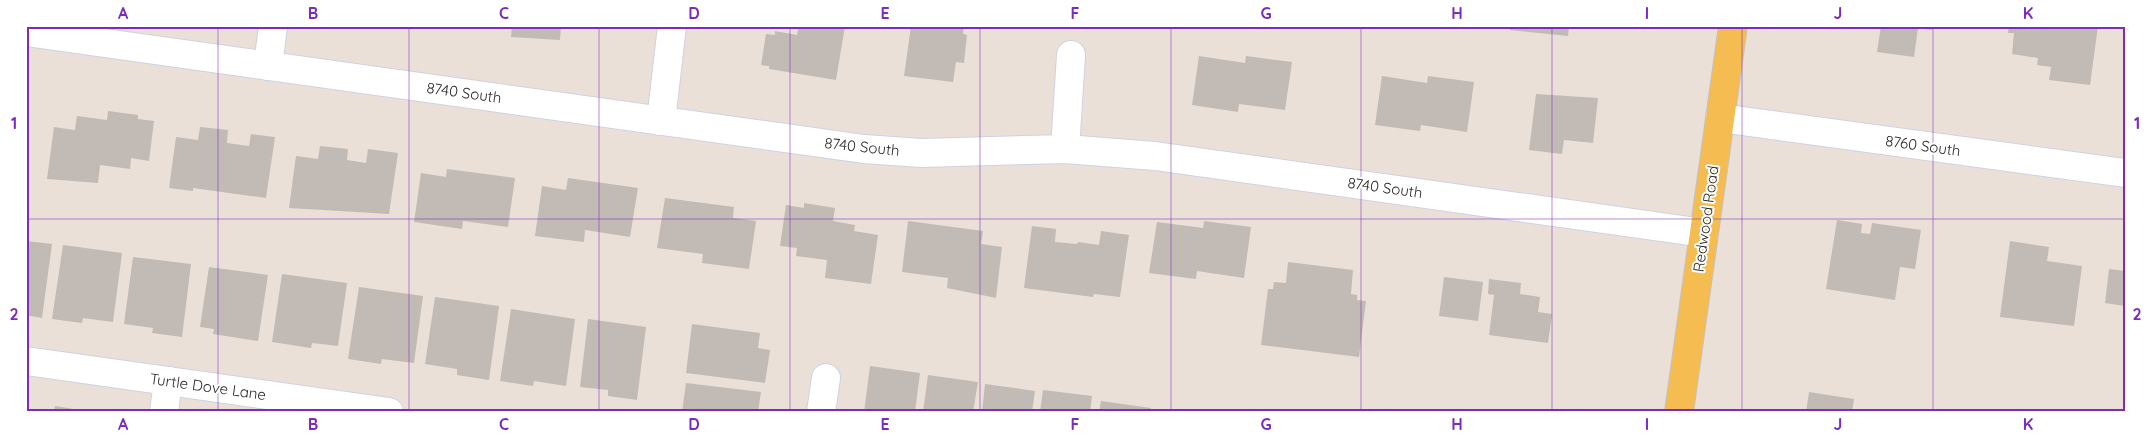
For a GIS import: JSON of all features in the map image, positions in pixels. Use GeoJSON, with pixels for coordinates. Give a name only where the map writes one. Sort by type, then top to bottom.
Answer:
{"type":"FeatureCollection","features":[{"type":"Feature","properties":{"kind":"main road","name":"Redwood Road"},"geometry":{"type":"LineString","coordinates":[[1679,412],[1733,26]]}},
{"type":"Feature","properties":{"kind":"street"},"geometry":{"type":"LineString","coordinates":[[268,66],[273,26]]}},
{"type":"Feature","properties":{"kind":"street"},"geometry":{"type":"LineString","coordinates":[[661,121],[672,26]]}},
{"type":"Feature","properties":{"kind":"street","name":"8740 South"},"geometry":{"type":"LineString","coordinates":[[26,32],[864,149],[921,153],[1064,149],[1156,156],[1704,233]]}},
{"type":"Feature","properties":{"kind":"street"},"geometry":{"type":"LineString","coordinates":[[1064,149],[1071,55]]}},
{"type":"Feature","properties":{"kind":"street","name":"8760 South"},"geometry":{"type":"LineString","coordinates":[[1720,118],[2125,173]]}},
{"type":"Feature","properties":{"kind":"street","name":"Turtle Dove Lane"},"geometry":{"type":"LineString","coordinates":[[26,361],[389,412]]}},
{"type":"Feature","properties":{"kind":"street"},"geometry":{"type":"LineString","coordinates":[[821,412],[826,378]]}},
{"type":"Feature","properties":{"kind":"street"},"geometry":{"type":"LineString","coordinates":[[164,412],[168,381]]}},
{"type":"Feature","properties":{"kind":"building"},"geometry":{"type":"Polygon","coordinates":[[[512,26],[561,26],[560,40],[511,37],[512,26]]]}},
{"type":"Feature","properties":{"kind":"building"},"geometry":{"type":"Polygon","coordinates":[[[799,26],[845,26],[836,80],[769,69],[769,66],[761,65],[766,34],[775,35],[775,31],[797,35],[799,26]]]}},
{"type":"Feature","properties":{"kind":"building"},"geometry":{"type":"Polygon","coordinates":[[[911,26],[964,26],[963,34],[967,35],[964,63],[956,62],[953,82],[904,76],[911,26]]]}},
{"type":"Feature","properties":{"kind":"building"},"geometry":{"type":"Polygon","coordinates":[[[1511,26],[1569,26],[1568,36],[1510,30],[1511,26]]]}},
{"type":"Feature","properties":{"kind":"building"},"geometry":{"type":"Polygon","coordinates":[[[1881,26],[1933,26],[1932,30],[1918,28],[1914,57],[1877,52],[1881,26]]]}},
{"type":"Feature","properties":{"kind":"building"},"geometry":{"type":"Polygon","coordinates":[[[2009,26],[2098,26],[2090,85],[2049,80],[2051,67],[2037,65],[2038,58],[2012,54],[2014,33],[2008,33],[2009,26]]]}},
{"type":"Feature","properties":{"kind":"building"},"geometry":{"type":"Polygon","coordinates":[[[1199,56],[1245,63],[1246,56],[1292,62],[1285,110],[1239,104],[1238,112],[1192,105],[1199,56]]]}},
{"type":"Feature","properties":{"kind":"building"},"geometry":{"type":"Polygon","coordinates":[[[1382,76],[1427,83],[1428,76],[1474,82],[1467,132],[1421,125],[1420,131],[1375,125],[1382,76]]]}},
{"type":"Feature","properties":{"kind":"building"},"geometry":{"type":"Polygon","coordinates":[[[1536,94],[1598,98],[1593,143],[1564,140],[1562,154],[1529,150],[1536,94]]]}},
{"type":"Feature","properties":{"kind":"building"},"geometry":{"type":"Polygon","coordinates":[[[108,111],[138,115],[138,119],[154,121],[149,161],[131,158],[130,169],[100,165],[98,183],[47,179],[54,127],[75,130],[77,116],[107,120],[108,111]]]}},
{"type":"Feature","properties":{"kind":"building"},"geometry":{"type":"Polygon","coordinates":[[[200,127],[228,130],[227,143],[249,146],[251,134],[275,137],[266,198],[193,188],[193,191],[169,188],[176,137],[198,140],[200,127]]]}},
{"type":"Feature","properties":{"kind":"building"},"geometry":{"type":"Polygon","coordinates":[[[320,146],[348,149],[347,160],[366,163],[368,149],[398,153],[389,214],[289,208],[296,156],[318,159],[320,146]]]}},
{"type":"Feature","properties":{"kind":"building"},"geometry":{"type":"Polygon","coordinates":[[[447,169],[515,178],[508,227],[463,221],[462,229],[414,222],[421,173],[446,177],[447,169]]]}},
{"type":"Feature","properties":{"kind":"building"},"geometry":{"type":"Polygon","coordinates":[[[568,178],[638,188],[630,237],[585,230],[584,242],[535,236],[542,186],[566,190],[568,178]]]}},
{"type":"Feature","properties":{"kind":"building"},"geometry":{"type":"Polygon","coordinates":[[[665,198],[734,207],[733,218],[756,221],[749,269],[702,263],[703,254],[657,248],[665,198]]]}},
{"type":"Feature","properties":{"kind":"building"},"geometry":{"type":"Polygon","coordinates":[[[804,203],[835,208],[833,221],[855,225],[854,231],[878,235],[871,284],[825,278],[827,260],[796,256],[797,248],[780,246],[786,205],[804,208],[804,203]]]}},
{"type":"Feature","properties":{"kind":"building"},"geometry":{"type":"Polygon","coordinates":[[[1837,220],[1862,224],[1861,233],[1870,234],[1872,223],[1921,230],[1915,269],[1900,267],[1895,300],[1826,289],[1837,220]]]}},
{"type":"Feature","properties":{"kind":"building"},"geometry":{"type":"Polygon","coordinates":[[[908,221],[983,231],[981,244],[1002,247],[996,298],[947,288],[948,278],[902,272],[908,221]]]}},
{"type":"Feature","properties":{"kind":"building"},"geometry":{"type":"Polygon","coordinates":[[[1204,221],[1251,227],[1244,278],[1197,271],[1196,279],[1149,273],[1157,222],[1203,228],[1204,221]]]}},
{"type":"Feature","properties":{"kind":"building"},"geometry":{"type":"Polygon","coordinates":[[[1032,226],[1056,229],[1055,242],[1077,244],[1078,242],[1099,245],[1101,231],[1129,235],[1120,297],[1094,294],[1093,297],[1024,288],[1032,226]]]}},
{"type":"Feature","properties":{"kind":"building"},"geometry":{"type":"Polygon","coordinates":[[[26,241],[52,244],[42,318],[26,315],[26,241]]]}},
{"type":"Feature","properties":{"kind":"building"},"geometry":{"type":"Polygon","coordinates":[[[2010,241],[2049,247],[2047,261],[2082,266],[2074,326],[2000,317],[2010,241]]]}},
{"type":"Feature","properties":{"kind":"building"},"geometry":{"type":"Polygon","coordinates":[[[63,245],[122,253],[113,322],[83,318],[82,323],[52,319],[63,245]]]}},
{"type":"Feature","properties":{"kind":"building"},"geometry":{"type":"Polygon","coordinates":[[[133,257],[191,264],[182,337],[152,333],[153,328],[124,324],[133,257]]]}},
{"type":"Feature","properties":{"kind":"building"},"geometry":{"type":"Polygon","coordinates":[[[1288,262],[1353,270],[1351,294],[1357,295],[1357,300],[1366,301],[1359,357],[1261,345],[1268,289],[1273,289],[1274,282],[1286,283],[1288,262]]]}},
{"type":"Feature","properties":{"kind":"building"},"geometry":{"type":"Polygon","coordinates":[[[209,267],[268,275],[258,341],[213,334],[214,329],[200,327],[209,267]]]}},
{"type":"Feature","properties":{"kind":"building"},"geometry":{"type":"Polygon","coordinates":[[[2109,269],[2125,271],[2125,306],[2105,303],[2109,269]]]}},
{"type":"Feature","properties":{"kind":"building"},"geometry":{"type":"Polygon","coordinates":[[[282,274],[347,283],[338,346],[312,343],[311,348],[272,342],[282,274]]]}},
{"type":"Feature","properties":{"kind":"building"},"geometry":{"type":"Polygon","coordinates":[[[1444,277],[1483,282],[1478,321],[1439,316],[1444,277]]]}},
{"type":"Feature","properties":{"kind":"building"},"geometry":{"type":"Polygon","coordinates":[[[1489,279],[1521,283],[1520,294],[1540,297],[1538,312],[1552,314],[1548,343],[1489,335],[1494,295],[1488,294],[1489,279]]]}},
{"type":"Feature","properties":{"kind":"building"},"geometry":{"type":"Polygon","coordinates":[[[359,287],[423,296],[414,363],[382,359],[381,364],[348,359],[359,287]]]}},
{"type":"Feature","properties":{"kind":"building"},"geometry":{"type":"Polygon","coordinates":[[[435,297],[499,306],[489,380],[457,375],[457,369],[425,364],[435,297]]]}},
{"type":"Feature","properties":{"kind":"building"},"geometry":{"type":"Polygon","coordinates":[[[511,309],[575,319],[566,386],[534,381],[533,386],[500,381],[511,309]]]}},
{"type":"Feature","properties":{"kind":"building"},"geometry":{"type":"Polygon","coordinates":[[[588,319],[646,327],[637,400],[608,396],[608,390],[580,387],[588,319]]]}},
{"type":"Feature","properties":{"kind":"building"},"geometry":{"type":"Polygon","coordinates":[[[692,324],[760,333],[758,348],[770,350],[765,383],[686,373],[692,324]]]}},
{"type":"Feature","properties":{"kind":"building"},"geometry":{"type":"Polygon","coordinates":[[[870,366],[920,373],[915,412],[864,412],[870,366]]]}},
{"type":"Feature","properties":{"kind":"building"},"geometry":{"type":"Polygon","coordinates":[[[928,375],[978,382],[973,412],[923,412],[928,375]]]}},
{"type":"Feature","properties":{"kind":"building"},"geometry":{"type":"Polygon","coordinates":[[[686,383],[761,392],[758,412],[682,412],[686,383]]]}},
{"type":"Feature","properties":{"kind":"building"},"geometry":{"type":"Polygon","coordinates":[[[985,384],[1035,391],[1032,412],[982,412],[985,384]]]}},
{"type":"Feature","properties":{"kind":"building"},"geometry":{"type":"Polygon","coordinates":[[[1043,390],[1092,396],[1090,412],[1040,412],[1043,390]]]}},
{"type":"Feature","properties":{"kind":"building"},"geometry":{"type":"Polygon","coordinates":[[[1809,392],[1854,399],[1852,412],[1806,412],[1809,392]]]}},
{"type":"Feature","properties":{"kind":"building"},"geometry":{"type":"Polygon","coordinates":[[[1101,401],[1151,408],[1150,412],[1099,412],[1101,401]]]}},
{"type":"Feature","properties":{"kind":"building"},"geometry":{"type":"Polygon","coordinates":[[[55,406],[86,411],[86,412],[54,412],[55,406]]]}}]}
